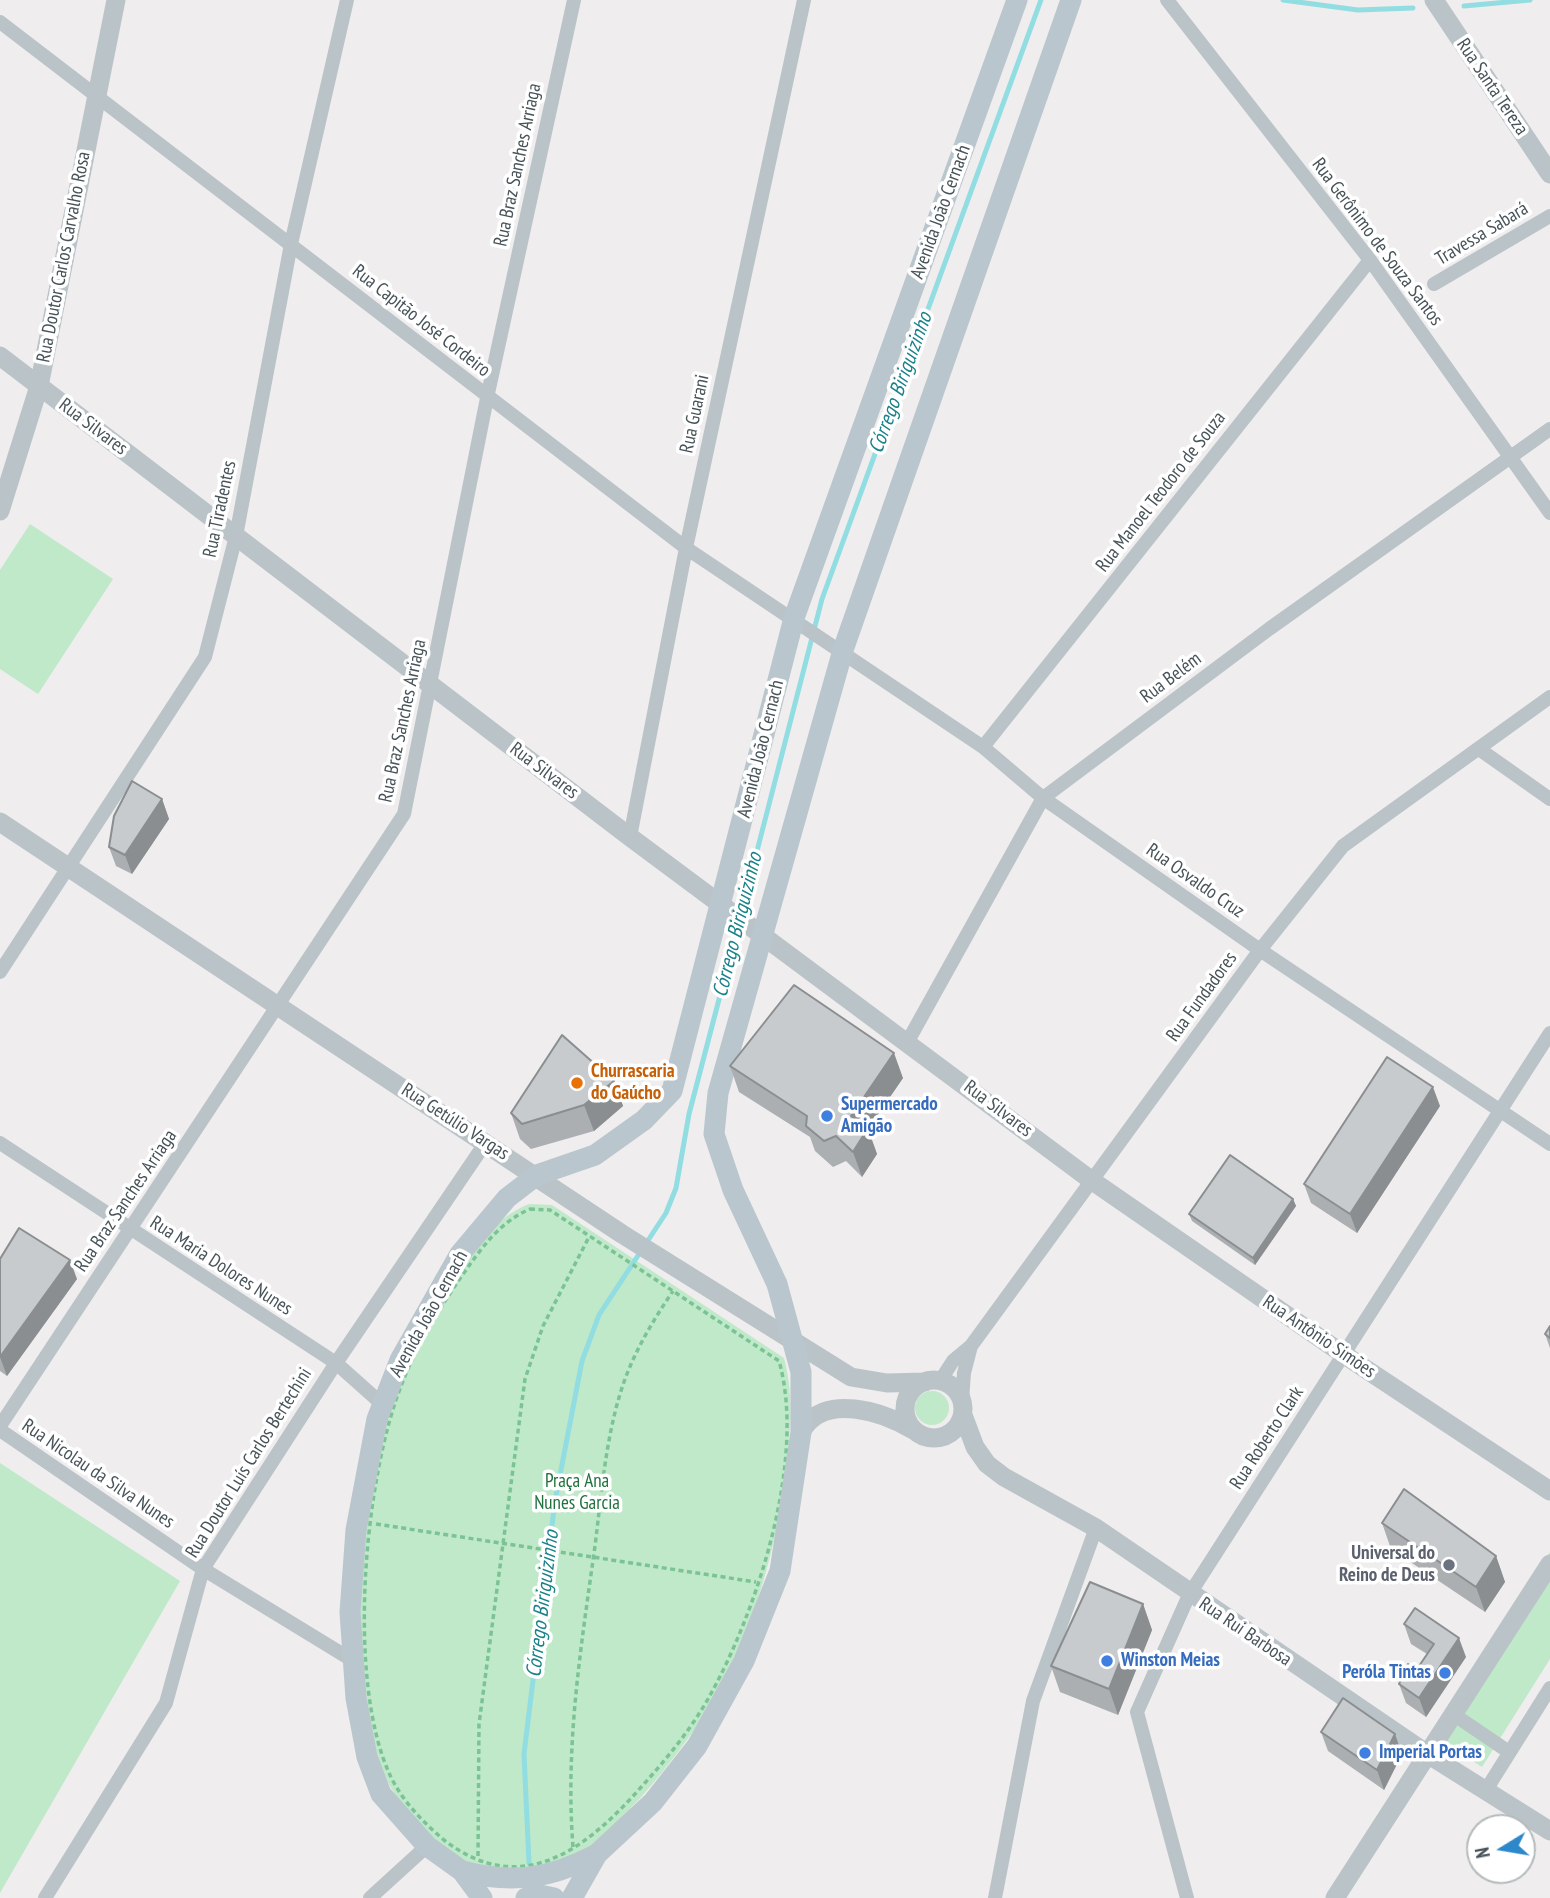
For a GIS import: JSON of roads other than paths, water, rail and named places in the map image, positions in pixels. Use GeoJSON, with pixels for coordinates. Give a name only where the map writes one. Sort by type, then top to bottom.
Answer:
{"type":"FeatureCollection","features":[{"type":"Feature","properties":{"kind":"main road","name":"Avenida João Cernach"},"geometry":{"type":"LineString","coordinates":[[482,1898],[470,1866],[427,1846],[381,1794],[367,1757],[352,1660],[350,1612],[356,1530],[382,1404],[400,1360],[460,1254],[506,1198],[537,1175],[595,1154],[644,1120],[672,1091],[727,906],[799,621],[1017,0]]}},
{"type":"Feature","properties":{"kind":"main road"},"geometry":{"type":"LineString","coordinates":[[470,1866],[486,1877],[531,1879],[568,1869],[597,1854],[653,1802],[697,1746],[744,1661],[780,1571],[801,1432],[801,1372],[778,1284],[733,1191],[714,1135],[718,1093],[756,928],[834,645],[1071,0]]}},
{"type":"Feature","properties":{"kind":"main road"},"geometry":{"type":"LineString","coordinates":[[572,1898],[597,1854]]}},
{"type":"Feature","properties":{"kind":"main road"},"geometry":{"type":"LineString","coordinates":[[526,1898],[540,1895],[554,1898]]}},
{"type":"Feature","properties":{"kind":"street","name":"Rua Doutor Carlos Carvalho Rosa"},"geometry":{"type":"LineString","coordinates":[[0,512],[39,386],[95,94],[116,0]]}},
{"type":"Feature","properties":{"kind":"street","name":"Rua Tiradentes"},"geometry":{"type":"LineString","coordinates":[[0,972],[205,657],[236,536],[291,244],[347,0]]}},
{"type":"Feature","properties":{"kind":"street","name":"Rua Braz Sanches Arriaga"},"geometry":{"type":"LineString","coordinates":[[0,1428],[404,814],[487,398],[574,0]]}},
{"type":"Feature","properties":{"kind":"street","name":"Rua Guarani"},"geometry":{"type":"LineString","coordinates":[[630,837],[686,548],[804,0]]}},
{"type":"Feature","properties":{"kind":"street","name":"Rua Gerônimo de Souza Santos"},"geometry":{"type":"LineString","coordinates":[[1167,0],[1370,260],[1550,513]]}},
{"type":"Feature","properties":{"kind":"street","name":"Rua Santa Tereza"},"geometry":{"type":"LineString","coordinates":[[1434,0],[1550,174]]}},
{"type":"Feature","properties":{"kind":"street","name":"Rua Capitão José Cordeiro"},"geometry":{"type":"LineString","coordinates":[[0,22],[686,548],[834,645]]}},
{"type":"Feature","properties":{"kind":"street","name":"Travessa Sabará"},"geometry":{"type":"LineString","coordinates":[[1434,284],[1550,216]]}},
{"type":"Feature","properties":{"kind":"street","name":"Rua Manoel Teodoro de Souza"},"geometry":{"type":"LineString","coordinates":[[983,747],[1370,260]]}},
{"type":"Feature","properties":{"kind":"street","name":"Rua Silvares"},"geometry":{"type":"LineString","coordinates":[[0,356],[630,837],[727,906],[1091,1180]]}},
{"type":"Feature","properties":{"kind":"street","name":"Rua Belém"},"geometry":{"type":"LineString","coordinates":[[908,1041],[1042,798],[1550,429]]}},
{"type":"Feature","properties":{"kind":"street","name":"Rua Osvaldo Cruz"},"geometry":{"type":"LineString","coordinates":[[834,645],[983,747],[1042,798],[1259,950],[1550,1144]]}},
{"type":"Feature","properties":{"kind":"street","name":"Rua Fundadores"},"geometry":{"type":"LineString","coordinates":[[932,1381],[971,1346],[1259,950],[1343,846],[1550,697]]}},
{"type":"Feature","properties":{"kind":"street"},"geometry":{"type":"LineString","coordinates":[[1479,749],[1550,799]]}},
{"type":"Feature","properties":{"kind":"street","name":"Rua Getúlio Vargas"},"geometry":{"type":"LineString","coordinates":[[0,822],[537,1175],[622,1234],[651,1264],[793,1339],[851,1377],[887,1383],[932,1381]]}},
{"type":"Feature","properties":{"kind":"street","name":"Rua Roberto Clark"},"geometry":{"type":"LineString","coordinates":[[1187,1898],[1137,1713],[1189,1595],[1550,1033]]}},
{"type":"Feature","properties":{"kind":"street","name":"Rua Doutor Luís Carlos Bertechini"},"geometry":{"type":"LineString","coordinates":[[45,1898],[166,1703],[203,1569],[336,1363],[486,1142]]}},
{"type":"Feature","properties":{"kind":"street","name":"Rua Maria Dolores Nunes"},"geometry":{"type":"LineString","coordinates":[[0,1143],[336,1363],[382,1404]]}},
{"type":"Feature","properties":{"kind":"street","name":"Rua Antônio Simões"},"geometry":{"type":"LineString","coordinates":[[1091,1180],[1343,1354],[1550,1491]]}},
{"type":"Feature","properties":{"kind":"street","name":"Rua Fundadores"},"geometry":{"type":"LineString","coordinates":[[962,1407],[964,1373],[971,1346]]}},
{"type":"Feature","properties":{"kind":"street"},"geometry":{"type":"LineString","coordinates":[[801,1432],[814,1415],[824,1410],[860,1410],[896,1419],[924,1437],[944,1437],[953,1432],[962,1407],[954,1387],[932,1381],[911,1392],[907,1399],[906,1416],[915,1431]]}},
{"type":"Feature","properties":{"kind":"street","name":"Rua Rui Barbosa"},"geometry":{"type":"LineString","coordinates":[[962,1407],[969,1437],[987,1464],[1096,1528],[1189,1595],[1429,1755],[1550,1831]]}},
{"type":"Feature","properties":{"kind":"street","name":"Rua Nicolau da Silva Nunes"},"geometry":{"type":"LineString","coordinates":[[0,1428],[203,1569],[352,1660]]}},
{"type":"Feature","properties":{"kind":"street"},"geometry":{"type":"LineString","coordinates":[[995,1898],[1033,1701],[1096,1528]]}},
{"type":"Feature","properties":{"kind":"street"},"geometry":{"type":"LineString","coordinates":[[1335,1898],[1550,1564]]}},
{"type":"Feature","properties":{"kind":"street"},"geometry":{"type":"LineString","coordinates":[[1486,1790],[1550,1688]]}},
{"type":"Feature","properties":{"kind":"street"},"geometry":{"type":"LineString","coordinates":[[1453,1714],[1509,1752]]}},
{"type":"Feature","properties":{"kind":"street"},"geometry":{"type":"LineString","coordinates":[[370,1898],[427,1846]]}},
{"type":"Feature","properties":{"kind":"waterway","name":"Córrego Biriguizinho"},"geometry":{"type":"LineString","coordinates":[[741,913],[822,599],[1041,0]]}},
{"type":"Feature","properties":{"kind":"waterway"},"geometry":{"type":"LineString","coordinates":[[1283,0],[1358,10],[1413,8]]}},
{"type":"Feature","properties":{"kind":"waterway"},"geometry":{"type":"LineString","coordinates":[[1464,6],[1530,0]]}},
{"type":"Feature","properties":{"kind":"waterway","name":"Córrego Biriguizinho"},"geometry":{"type":"LineString","coordinates":[[529,1863],[524,1754],[555,1501],[582,1361],[599,1315],[666,1213],[676,1188],[689,1114],[739,923]]}},
{"type":"Feature","properties":{"kind":"place","name":"Churrascaria do Gaúcho"},"geometry":{"type":"Point","coordinates":[577,1083]}},
{"type":"Feature","properties":{"kind":"place","name":"Supermercado Amigão"},"geometry":{"type":"Point","coordinates":[827,1116]}},
{"type":"Feature","properties":{"kind":"place","name":"Universal do Reino de Deus"},"geometry":{"type":"Point","coordinates":[1449,1565]}},
{"type":"Feature","properties":{"kind":"place","name":"Winston Meias"},"geometry":{"type":"Point","coordinates":[1107,1661]}},
{"type":"Feature","properties":{"kind":"place","name":"Peróla Tintas"},"geometry":{"type":"Point","coordinates":[1445,1673]}},
{"type":"Feature","properties":{"kind":"place","name":"Imperial Portas"},"geometry":{"type":"Point","coordinates":[1365,1753]}},
{"type":"Feature","properties":{"kind":"park label","name":"Praça Ana Nunes Garcia"},"geometry":{"type":"Point","coordinates":[577,1493]}}]}
